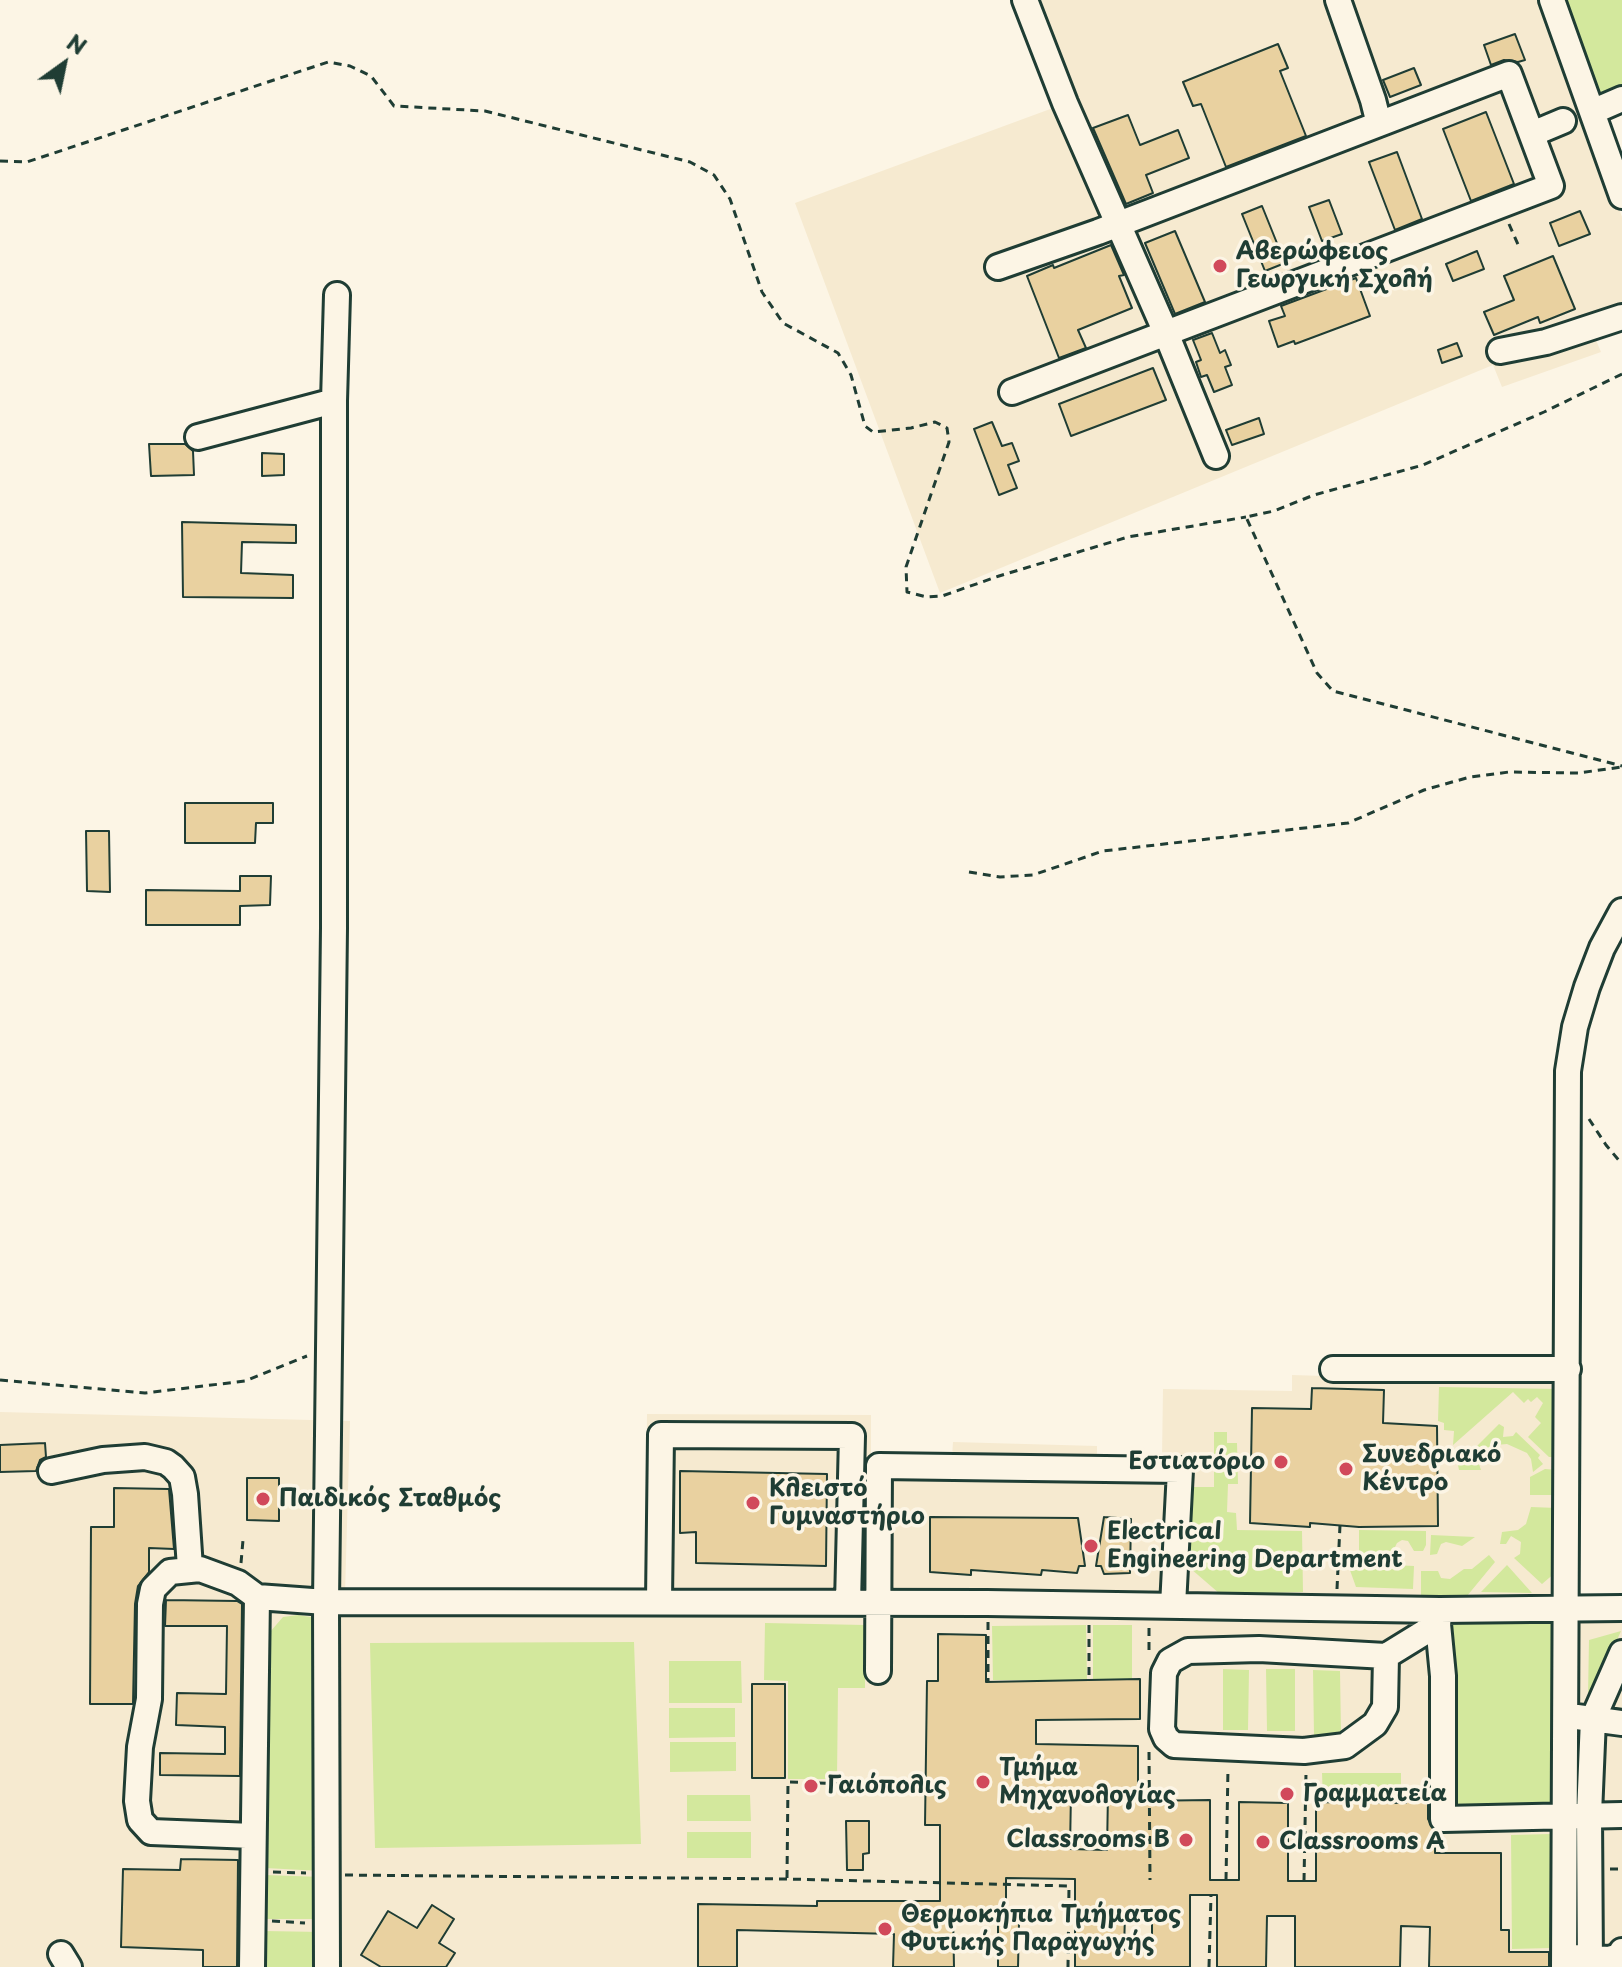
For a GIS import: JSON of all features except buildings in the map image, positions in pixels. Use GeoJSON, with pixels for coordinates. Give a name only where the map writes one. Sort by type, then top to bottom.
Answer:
{"type":"FeatureCollection","features":[{"type":"Feature","properties":{"kind":"street"},"geometry":{"type":"LineString","coordinates":[[1025,0],[1216,456]]}},
{"type":"Feature","properties":{"kind":"street"},"geometry":{"type":"LineString","coordinates":[[1338,0],[1379,124]]}},
{"type":"Feature","properties":{"kind":"street"},"geometry":{"type":"LineString","coordinates":[[1552,0],[1622,196]]}},
{"type":"Feature","properties":{"kind":"street"},"geometry":{"type":"LineString","coordinates":[[998,267],[1117,225],[1509,74],[1551,186],[1012,392]]}},
{"type":"Feature","properties":{"kind":"street"},"geometry":{"type":"LineString","coordinates":[[1592,112],[1622,99]]}},
{"type":"Feature","properties":{"kind":"street"},"geometry":{"type":"LineString","coordinates":[[1532,134],[1563,121]]}},
{"type":"Feature","properties":{"kind":"street"},"geometry":{"type":"LineString","coordinates":[[327,1967],[326,1602],[337,295]]}},
{"type":"Feature","properties":{"kind":"street"},"geometry":{"type":"LineString","coordinates":[[1500,351],[1546,342],[1622,317]]}},
{"type":"Feature","properties":{"kind":"street"},"geometry":{"type":"LineString","coordinates":[[198,437],[334,401]]}},
{"type":"Feature","properties":{"kind":"street"},"geometry":{"type":"LineString","coordinates":[[1622,911],[1602,948],[1587,987],[1575,1027],[1568,1071],[1564,1962],[1609,1959],[1619,1956],[1622,1951]]}},
{"type":"Feature","properties":{"kind":"street"},"geometry":{"type":"LineString","coordinates":[[1333,1369],[1568,1369]]}},
{"type":"Feature","properties":{"kind":"street"},"geometry":{"type":"LineString","coordinates":[[659,1601],[661,1435],[852,1436],[848,1603]]}},
{"type":"Feature","properties":{"kind":"street"},"geometry":{"type":"LineString","coordinates":[[51,1471],[103,1460],[145,1457],[166,1462],[182,1477],[190,1568]]}},
{"type":"Feature","properties":{"kind":"street"},"geometry":{"type":"LineString","coordinates":[[878,1671],[879,1466],[1180,1470],[1173,1606]]}},
{"type":"Feature","properties":{"kind":"street"},"geometry":{"type":"LineString","coordinates":[[253,1836],[158,1834],[143,1826],[140,1820],[137,1801],[140,1747],[149,1699],[151,1596],[162,1577],[178,1570],[190,1568],[223,1576],[243,1585],[257,1597],[326,1602],[987,1603],[1173,1606],[1439,1617],[1567,1608],[1622,1608]]}},
{"type":"Feature","properties":{"kind":"street"},"geometry":{"type":"LineString","coordinates":[[252,1967],[257,1597]]}},
{"type":"Feature","properties":{"kind":"street"},"geometry":{"type":"LineString","coordinates":[[1386,1656],[1385,1707],[1375,1724],[1345,1746],[1304,1751],[1174,1745],[1162,1729],[1164,1673],[1170,1661],[1188,1651],[1275,1650],[1386,1656],[1439,1617]]}},
{"type":"Feature","properties":{"kind":"street"},"geometry":{"type":"LineString","coordinates":[[1439,1617],[1443,1676],[1443,1819],[1622,1815]]}},
{"type":"Feature","properties":{"kind":"street"},"geometry":{"type":"LineString","coordinates":[[1590,1962],[1589,1814],[1593,1719],[1622,1653]]}},
{"type":"Feature","properties":{"kind":"street"},"geometry":{"type":"LineString","coordinates":[[1564,1716],[1622,1723]]}},
{"type":"Feature","properties":{"kind":"path"},"geometry":{"type":"LineString","coordinates":[[0,161],[27,162],[328,62],[350,66],[371,76],[394,106],[485,111],[690,162],[714,175],[730,199],[762,292],[783,323],[838,353],[851,375],[865,426],[873,432],[935,422],[947,428],[949,442],[906,567],[907,592],[915,596],[942,596],[1128,537],[1274,511],[1314,495],[1423,465],[1622,374]]}},
{"type":"Feature","properties":{"kind":"path"},"geometry":{"type":"LineString","coordinates":[[1500,206],[1520,249]]}},
{"type":"Feature","properties":{"kind":"path"},"geometry":{"type":"LineString","coordinates":[[1246,517],[1317,673],[1333,691],[1622,766]]}},
{"type":"Feature","properties":{"kind":"path"},"geometry":{"type":"LineString","coordinates":[[969,872],[1000,877],[1033,875],[1103,851],[1348,823],[1424,790],[1470,777],[1509,772],[1578,773],[1622,766]]}},
{"type":"Feature","properties":{"kind":"path"},"geometry":{"type":"LineString","coordinates":[[1584,1109],[1599,1137],[1622,1164]]}},
{"type":"Feature","properties":{"kind":"path"},"geometry":{"type":"LineString","coordinates":[[0,1380],[40,1386],[145,1393],[245,1381],[329,1348]]}},
{"type":"Feature","properties":{"kind":"path"},"geometry":{"type":"LineString","coordinates":[[1337,1586],[1340,1525]]}},
{"type":"Feature","properties":{"kind":"path"},"geometry":{"type":"LineString","coordinates":[[987,1603],[988,1682]]}},
{"type":"Feature","properties":{"kind":"path"},"geometry":{"type":"LineString","coordinates":[[1089,1621],[1089,1681]]}},
{"type":"Feature","properties":{"kind":"path"},"geometry":{"type":"LineString","coordinates":[[1226,1880],[1228,1748]]}},
{"type":"Feature","properties":{"kind":"path"},"geometry":{"type":"LineString","coordinates":[[1304,1751],[1304,1881]]}},
{"type":"Feature","properties":{"kind":"path"},"geometry":{"type":"LineString","coordinates":[[787,1879],[788,1782],[844,1784]]}},
{"type":"Feature","properties":{"kind":"path"},"geometry":{"type":"LineString","coordinates":[[253,1871],[1069,1886],[1068,1967]]}},
{"type":"Feature","properties":{"kind":"path"},"geometry":{"type":"LineString","coordinates":[[1209,1967],[1211,1895]]}},
{"type":"Feature","properties":{"kind":"path"},"geometry":{"type":"LineString","coordinates":[[252,1920],[327,1925]]}},
{"type":"Feature","properties":{"kind":"shaded area","name":"Αβερώφειος Γεωργική Σχολή"},"geometry":{"type":"Polygon","coordinates":[[[1033,0],[1544,0],[1622,217],[1622,314],[1590,326],[1601,352],[1502,387],[1493,365],[940,593],[795,203],[1072,101],[1033,0]]]}},
{"type":"Feature","properties":{"kind":"shaded area","name":"Γαιόπολις"},"geometry":{"type":"Polygon","coordinates":[[[1324,1364],[1582,1372],[1578,1604],[1622,1605],[1622,1967],[0,1967],[0,1412],[350,1421],[345,1594],[645,1597],[647,1414],[871,1415],[871,1456],[952,1457],[953,1442],[1097,1446],[1097,1457],[1162,1457],[1163,1389],[1292,1391],[1292,1375],[1324,1376],[1324,1364]]]}},
{"type":"Feature","properties":{"kind":"green space"},"geometry":{"type":"Polygon","coordinates":[[[1562,0],[1622,0],[1622,93],[1601,102],[1562,0]]]}},
{"type":"Feature","properties":{"kind":"green space"},"geometry":{"type":"Polygon","coordinates":[[[1439,1387],[1559,1389],[1558,1457],[1549,1457],[1528,1437],[1541,1423],[1535,1417],[1543,1403],[1537,1397],[1524,1403],[1513,1392],[1453,1445],[1454,1431],[1444,1430],[1444,1423],[1438,1421],[1439,1387]]]}},
{"type":"Feature","properties":{"kind":"green space"},"geometry":{"type":"Polygon","coordinates":[[[1499,1424],[1504,1427],[1503,1437],[1513,1436],[1516,1432],[1540,1455],[1538,1458],[1543,1464],[1533,1472],[1527,1453],[1507,1444],[1496,1445],[1483,1454],[1479,1464],[1481,1470],[1459,1470],[1458,1465],[1499,1424]]]}},
{"type":"Feature","properties":{"kind":"green space"},"geometry":{"type":"Polygon","coordinates":[[[1214,1432],[1227,1432],[1227,1443],[1237,1443],[1238,1484],[1228,1484],[1227,1512],[1236,1513],[1237,1530],[1302,1531],[1303,1592],[1220,1594],[1183,1562],[1185,1487],[1214,1487],[1214,1432]]]}},
{"type":"Feature","properties":{"kind":"green space"},"geometry":{"type":"Polygon","coordinates":[[[1545,1469],[1558,1470],[1557,1495],[1530,1495],[1530,1477],[1545,1469]]]}},
{"type":"Feature","properties":{"kind":"green space"},"geometry":{"type":"Polygon","coordinates":[[[1531,1507],[1557,1508],[1556,1572],[1542,1584],[1514,1558],[1520,1554],[1521,1542],[1511,1536],[1506,1544],[1500,1544],[1502,1532],[1518,1530],[1526,1524],[1531,1507]]]}},
{"type":"Feature","properties":{"kind":"green space"},"geometry":{"type":"Polygon","coordinates":[[[1359,1530],[1426,1531],[1423,1551],[1414,1551],[1408,1541],[1402,1540],[1394,1549],[1394,1565],[1414,1566],[1413,1589],[1356,1587],[1346,1559],[1359,1559],[1359,1530]]]}},
{"type":"Feature","properties":{"kind":"green space"},"geometry":{"type":"Polygon","coordinates":[[[1431,1535],[1475,1537],[1462,1546],[1446,1542],[1441,1544],[1437,1554],[1430,1555],[1431,1535]]]}},
{"type":"Feature","properties":{"kind":"green space"},"geometry":{"type":"Polygon","coordinates":[[[1489,1555],[1495,1562],[1467,1596],[1421,1596],[1421,1571],[1438,1571],[1441,1578],[1450,1579],[1464,1569],[1472,1569],[1489,1555]]]}},
{"type":"Feature","properties":{"kind":"green space"},"geometry":{"type":"Polygon","coordinates":[[[1507,1565],[1532,1593],[1481,1592],[1507,1565]]]}},
{"type":"Feature","properties":{"kind":"green space"},"geometry":{"type":"Polygon","coordinates":[[[298,1615],[317,1618],[321,1871],[265,1868],[268,1640],[270,1632],[283,1617],[298,1615]]]}},
{"type":"Feature","properties":{"kind":"green space"},"geometry":{"type":"Polygon","coordinates":[[[1452,1622],[1556,1622],[1557,1811],[1452,1811],[1452,1622]]]}},
{"type":"Feature","properties":{"kind":"green space"},"geometry":{"type":"Polygon","coordinates":[[[765,1623],[865,1625],[865,1688],[838,1688],[837,1779],[788,1779],[788,1681],[764,1680],[765,1623]]]}},
{"type":"Feature","properties":{"kind":"green space"},"geometry":{"type":"Polygon","coordinates":[[[1086,1625],[1087,1680],[993,1680],[992,1626],[1086,1625]]]}},
{"type":"Feature","properties":{"kind":"green space"},"geometry":{"type":"Polygon","coordinates":[[[1093,1625],[1132,1625],[1132,1680],[1093,1680],[1093,1625]]]}},
{"type":"Feature","properties":{"kind":"green space"},"geometry":{"type":"Polygon","coordinates":[[[1621,1631],[1595,1691],[1588,1696],[1589,1640],[1621,1631]]]}},
{"type":"Feature","properties":{"kind":"green space"},"geometry":{"type":"Polygon","coordinates":[[[634,1642],[641,1844],[375,1848],[370,1643],[634,1642]]]}},
{"type":"Feature","properties":{"kind":"green space"},"geometry":{"type":"Polygon","coordinates":[[[669,1661],[741,1661],[742,1703],[669,1703],[669,1661]]]}},
{"type":"Feature","properties":{"kind":"green space"},"geometry":{"type":"Polygon","coordinates":[[[1223,1669],[1249,1670],[1248,1730],[1223,1730],[1223,1669]]]}},
{"type":"Feature","properties":{"kind":"green space"},"geometry":{"type":"Polygon","coordinates":[[[1266,1669],[1295,1669],[1295,1731],[1267,1731],[1266,1669]]]}},
{"type":"Feature","properties":{"kind":"green space"},"geometry":{"type":"Polygon","coordinates":[[[1313,1670],[1340,1671],[1341,1735],[1314,1735],[1313,1670]]]}},
{"type":"Feature","properties":{"kind":"green space"},"geometry":{"type":"Polygon","coordinates":[[[669,1708],[735,1708],[735,1737],[669,1738],[669,1708]]]}},
{"type":"Feature","properties":{"kind":"green space"},"geometry":{"type":"Polygon","coordinates":[[[670,1742],[736,1742],[736,1771],[670,1772],[670,1742]]]}},
{"type":"Feature","properties":{"kind":"green space"},"geometry":{"type":"Polygon","coordinates":[[[1322,1773],[1401,1773],[1401,1800],[1323,1800],[1322,1773]]]}},
{"type":"Feature","properties":{"kind":"green space"},"geometry":{"type":"Polygon","coordinates":[[[687,1795],[750,1795],[751,1821],[687,1821],[687,1795]]]}},
{"type":"Feature","properties":{"kind":"green space"},"geometry":{"type":"Polygon","coordinates":[[[687,1832],[751,1832],[751,1858],[687,1858],[687,1832]]]}},
{"type":"Feature","properties":{"kind":"green space"},"geometry":{"type":"Polygon","coordinates":[[[1551,1834],[1552,1948],[1512,1949],[1511,1835],[1551,1834]]]}},
{"type":"Feature","properties":{"kind":"green space"},"geometry":{"type":"Polygon","coordinates":[[[265,1875],[322,1877],[321,1919],[265,1919],[265,1875]]]}},
{"type":"Feature","properties":{"kind":"green space"},"geometry":{"type":"Polygon","coordinates":[[[264,1931],[322,1932],[321,1967],[264,1967],[264,1931]]]}},
{"type":"Feature","properties":{"kind":"place","name":"Αβερώφειος Γεωργική Σχολή"},"geometry":{"type":"Point","coordinates":[1220,266]}},
{"type":"Feature","properties":{"kind":"place","name":"Εστιατόριο"},"geometry":{"type":"Point","coordinates":[1281,1462]}},
{"type":"Feature","properties":{"kind":"place","name":"Συνεδριακό Κέντρο"},"geometry":{"type":"Point","coordinates":[1346,1469]}},
{"type":"Feature","properties":{"kind":"place","name":"Παιδικός Σταθμός"},"geometry":{"type":"Point","coordinates":[263,1499]}},
{"type":"Feature","properties":{"kind":"place","name":"Κλειστό Γυμναστήριο"},"geometry":{"type":"Point","coordinates":[753,1503]}},
{"type":"Feature","properties":{"kind":"place","name":"Electrical Engineering Department"},"geometry":{"type":"Point","coordinates":[1091,1546]}},
{"type":"Feature","properties":{"kind":"place","name":"Τμήμα Μηχανολογίας"},"geometry":{"type":"Point","coordinates":[983,1782]}},
{"type":"Feature","properties":{"kind":"place","name":"Γαιόπολις"},"geometry":{"type":"Point","coordinates":[811,1786]}},
{"type":"Feature","properties":{"kind":"place","name":"Γραμματεία"},"geometry":{"type":"Point","coordinates":[1287,1794]}},
{"type":"Feature","properties":{"kind":"place","name":"Classrooms B"},"geometry":{"type":"Point","coordinates":[1186,1840]}},
{"type":"Feature","properties":{"kind":"place","name":"Classrooms A"},"geometry":{"type":"Point","coordinates":[1263,1842]}},
{"type":"Feature","properties":{"kind":"place","name":"Θερμοκήπια Τμήματος Φυτικής Παραγωγής"},"geometry":{"type":"Point","coordinates":[885,1929]}}]}
